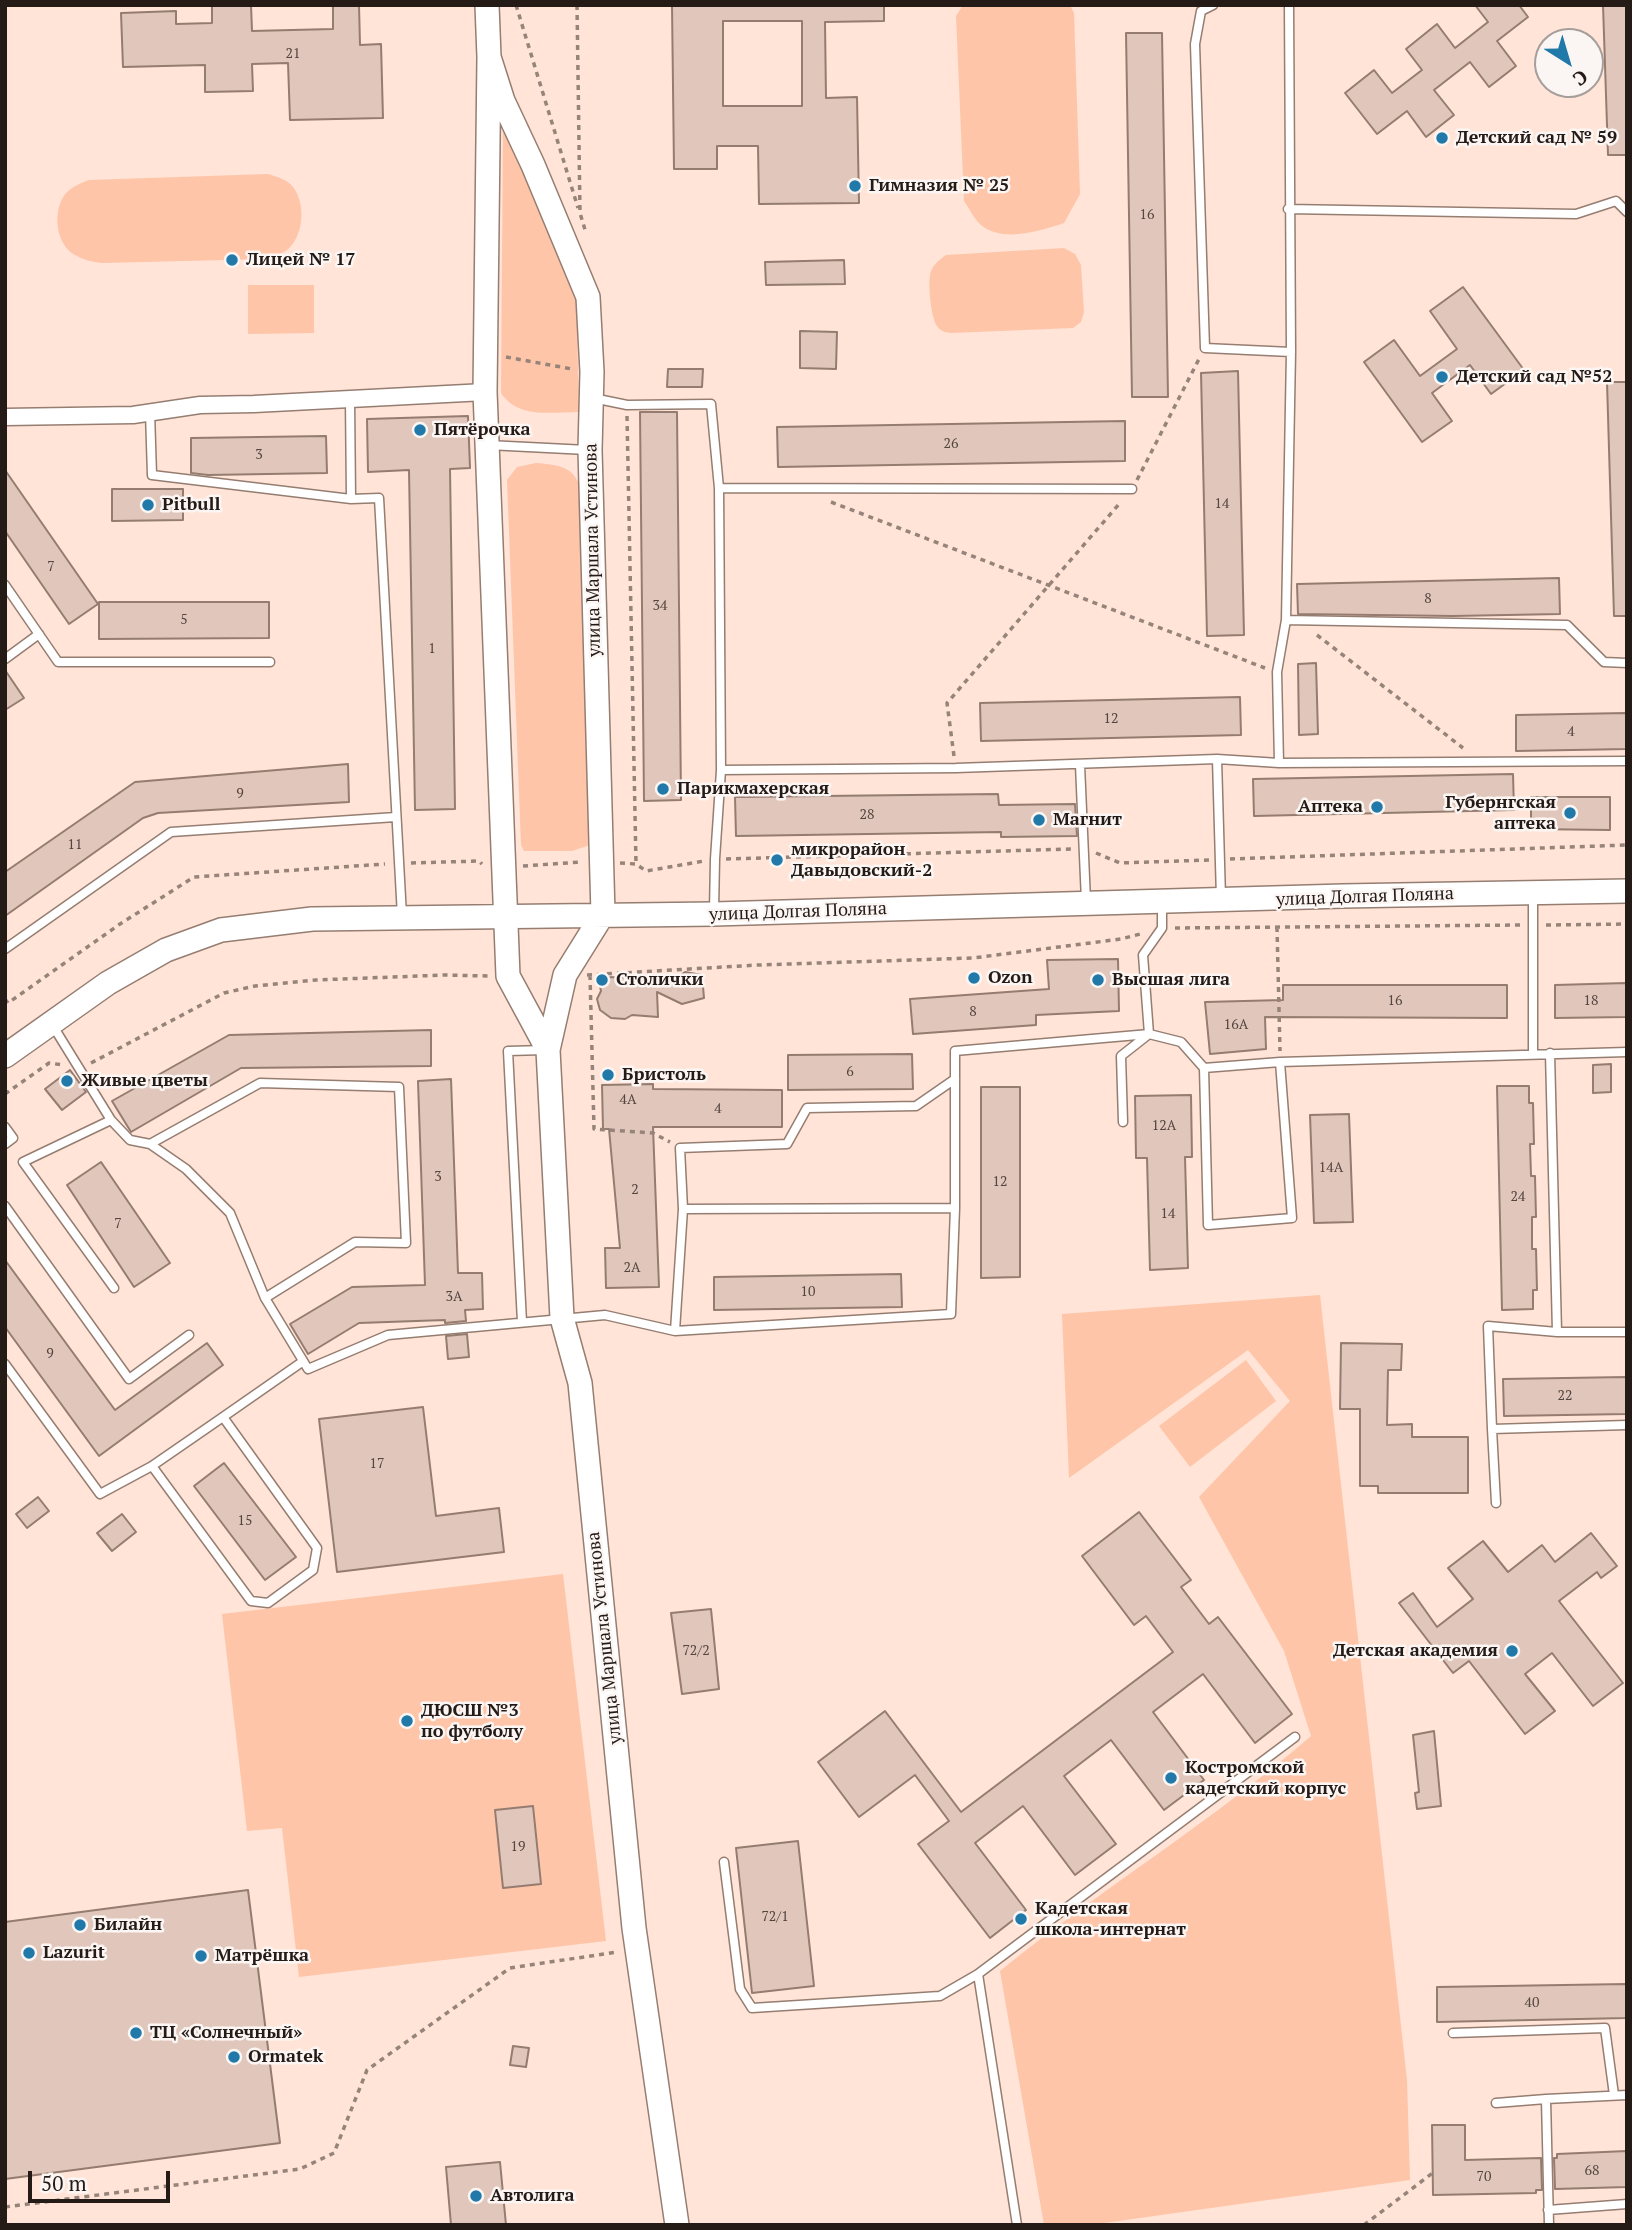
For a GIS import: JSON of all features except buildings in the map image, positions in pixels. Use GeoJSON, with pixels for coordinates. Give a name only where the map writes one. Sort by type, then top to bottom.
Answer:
{"type":"FeatureCollection","features":[{"type":"Feature","properties":{"kind":"street","name":"улица Маршала Устинова"},"geometry":{"type":"LineString","coordinates":[[487,5],[489,57],[486,445],[508,976],[548,1050]]}},
{"type":"Feature","properties":{"kind":"street","name":"улица Маршала Устинова"},"geometry":{"type":"LineString","coordinates":[[489,57],[503,101],[588,297],[593,372],[590,450],[604,914],[565,975],[548,1050],[562,1318],[580,1383],[638,1949],[677,2225]]}},
{"type":"Feature","properties":{"kind":"street"},"geometry":{"type":"LineString","coordinates":[[5,417],[150,412],[200,405],[485,392]]}},
{"type":"Feature","properties":{"kind":"street","name":"улица Долгая Поляна"},"geometry":{"type":"LineString","coordinates":[[5,1056],[108,983],[166,950],[221,930],[312,919],[714,914],[1627,891]]}},
{"type":"Feature","properties":{"kind":"lane"},"geometry":{"type":"LineString","coordinates":[[1213,5],[1200,11],[1195,44],[1205,348],[1291,352]]}},
{"type":"Feature","properties":{"kind":"lane"},"geometry":{"type":"LineString","coordinates":[[1279,763],[1276,672],[1286,620],[1291,352],[1288,209],[1289,5]]}},
{"type":"Feature","properties":{"kind":"lane"},"geometry":{"type":"LineString","coordinates":[[1288,209],[1576,214],[1616,201],[1627,212]]}},
{"type":"Feature","properties":{"kind":"lane"},"geometry":{"type":"LineString","coordinates":[[592,398],[627,405],[711,404],[719,488],[721,770],[714,914]]}},
{"type":"Feature","properties":{"kind":"lane"},"geometry":{"type":"LineString","coordinates":[[349,399],[351,499]]}},
{"type":"Feature","properties":{"kind":"lane"},"geometry":{"type":"LineString","coordinates":[[150,412],[152,475],[351,499],[379,498],[402,919]]}},
{"type":"Feature","properties":{"kind":"lane"},"geometry":{"type":"LineString","coordinates":[[486,445],[590,450]]}},
{"type":"Feature","properties":{"kind":"lane"},"geometry":{"type":"LineString","coordinates":[[719,488],[1132,489]]}},
{"type":"Feature","properties":{"kind":"lane"},"geometry":{"type":"LineString","coordinates":[[5,586],[58,662],[270,662]]}},
{"type":"Feature","properties":{"kind":"lane"},"geometry":{"type":"LineString","coordinates":[[1286,620],[1567,625],[1604,662],[1627,663]]}},
{"type":"Feature","properties":{"kind":"lane"},"geometry":{"type":"LineString","coordinates":[[5,659],[39,634]]}},
{"type":"Feature","properties":{"kind":"lane"},"geometry":{"type":"LineString","coordinates":[[721,770],[956,768],[1217,759],[1279,763],[1627,761]]}},
{"type":"Feature","properties":{"kind":"lane"},"geometry":{"type":"LineString","coordinates":[[1217,759],[1221,901]]}},
{"type":"Feature","properties":{"kind":"lane"},"geometry":{"type":"LineString","coordinates":[[1080,765],[1086,904]]}},
{"type":"Feature","properties":{"kind":"lane"},"geometry":{"type":"LineString","coordinates":[[5,949],[171,832],[396,817]]}},
{"type":"Feature","properties":{"kind":"lane"},"geometry":{"type":"LineString","coordinates":[[1533,1054],[1534,892]]}},
{"type":"Feature","properties":{"kind":"lane"},"geometry":{"type":"LineString","coordinates":[[1149,1034],[1143,954],[1162,928],[1163,902]]}},
{"type":"Feature","properties":{"kind":"lane"},"geometry":{"type":"LineString","coordinates":[[51,1023],[111,1120],[130,1140],[150,1144],[186,1169],[230,1213],[264,1298],[308,1369],[388,1335],[562,1318],[605,1315],[675,1331],[951,1314],[955,1208],[955,1051],[1149,1034],[1181,1042],[1204,1068],[1208,1225],[1292,1218],[1280,1062]]}},
{"type":"Feature","properties":{"kind":"lane"},"geometry":{"type":"LineString","coordinates":[[1122,1122],[1121,1056],[1149,1034]]}},
{"type":"Feature","properties":{"kind":"lane"},"geometry":{"type":"LineString","coordinates":[[522,1322],[508,1052],[548,1050]]}},
{"type":"Feature","properties":{"kind":"lane"},"geometry":{"type":"LineString","coordinates":[[1204,1068],[1280,1062],[1627,1052]]}},
{"type":"Feature","properties":{"kind":"lane"},"geometry":{"type":"LineString","coordinates":[[1550,1054],[1557,1332]]}},
{"type":"Feature","properties":{"kind":"lane"},"geometry":{"type":"LineString","coordinates":[[675,1331],[683,1209],[680,1148],[787,1144],[807,1108],[916,1106],[955,1079]]}},
{"type":"Feature","properties":{"kind":"lane"},"geometry":{"type":"LineString","coordinates":[[150,1144],[260,1083],[399,1087],[406,1243],[355,1242],[264,1298]]}},
{"type":"Feature","properties":{"kind":"lane"},"geometry":{"type":"LineString","coordinates":[[111,1120],[23,1162],[114,1288]]}},
{"type":"Feature","properties":{"kind":"lane"},"geometry":{"type":"LineString","coordinates":[[5,1127],[13,1138],[5,1144]]}},
{"type":"Feature","properties":{"kind":"lane"},"geometry":{"type":"LineString","coordinates":[[5,1206],[129,1379],[189,1335]]}},
{"type":"Feature","properties":{"kind":"lane"},"geometry":{"type":"LineString","coordinates":[[683,1209],[955,1208]]}},
{"type":"Feature","properties":{"kind":"lane"},"geometry":{"type":"LineString","coordinates":[[1496,1503],[1488,1326],[1557,1332],[1627,1332]]}},
{"type":"Feature","properties":{"kind":"lane"},"geometry":{"type":"LineString","coordinates":[[5,1364],[100,1494],[152,1466],[302,1362]]}},
{"type":"Feature","properties":{"kind":"lane"},"geometry":{"type":"LineString","coordinates":[[152,1466],[251,1601],[268,1603],[313,1570],[317,1548],[223,1417]]}},
{"type":"Feature","properties":{"kind":"lane"},"geometry":{"type":"LineString","coordinates":[[1492,1429],[1627,1424]]}},
{"type":"Feature","properties":{"kind":"lane"},"geometry":{"type":"LineString","coordinates":[[724,1862],[740,1989],[752,2008],[940,1996],[978,1974],[1294,1737]]}},
{"type":"Feature","properties":{"kind":"lane"},"geometry":{"type":"LineString","coordinates":[[978,1974],[1017,2225]]}},
{"type":"Feature","properties":{"kind":"lane"},"geometry":{"type":"LineString","coordinates":[[1453,2032],[1605,2028],[1614,2095]]}},
{"type":"Feature","properties":{"kind":"lane"},"geometry":{"type":"LineString","coordinates":[[1496,2103],[1627,2095]]}},
{"type":"Feature","properties":{"kind":"lane"},"geometry":{"type":"LineString","coordinates":[[1546,2099],[1549,2225]]}},
{"type":"Feature","properties":{"kind":"lane"},"geometry":{"type":"LineString","coordinates":[[1548,2210],[1627,2204]]}},
{"type":"Feature","properties":{"kind":"path"},"geometry":{"type":"LineString","coordinates":[[516,5],[580,214]]}},
{"type":"Feature","properties":{"kind":"path"},"geometry":{"type":"LineString","coordinates":[[956,768],[947,703],[1132,489],[1205,348]]}},
{"type":"Feature","properties":{"kind":"path"},"geometry":{"type":"LineString","coordinates":[[506,357],[572,369]]}},
{"type":"Feature","properties":{"kind":"path"},"geometry":{"type":"LineString","coordinates":[[830,501],[1276,672]]}},
{"type":"Feature","properties":{"kind":"path"},"geometry":{"type":"LineString","coordinates":[[1298,621],[1479,761]]}},
{"type":"Feature","properties":{"kind":"path"},"geometry":{"type":"LineString","coordinates":[[5,999],[8,1003],[120,924],[194,877],[479,860],[485,868],[601,860],[636,864],[646,871],[715,859],[1083,849],[1120,863],[1627,845]]}},
{"type":"Feature","properties":{"kind":"path"},"geometry":{"type":"LineString","coordinates":[[565,975],[973,958],[1121,939],[1162,928],[1627,924]]}},
{"type":"Feature","properties":{"kind":"path"},"geometry":{"type":"LineString","coordinates":[[1277,927],[1280,1062]]}},
{"type":"Feature","properties":{"kind":"path"},"geometry":{"type":"LineString","coordinates":[[5,1094],[50,1063],[81,1068],[224,993],[316,980],[445,975],[508,976]]}},
{"type":"Feature","properties":{"kind":"path"},"geometry":{"type":"LineString","coordinates":[[590,975],[594,1129],[653,1133],[680,1148]]}},
{"type":"Feature","properties":{"kind":"path"},"geometry":{"type":"LineString","coordinates":[[5,2207],[300,2169],[334,2153],[367,2070],[510,1968],[638,1949]]}},
{"type":"Feature","properties":{"kind":"path"},"geometry":{"type":"LineString","coordinates":[[1364,2225],[1434,2172]]}},
{"type":"Feature","properties":{"kind":"shaded area"},"geometry":{"type":"Polygon","coordinates":[[[963,5],[1070,5],[1074,13],[1080,194],[1064,223],[1022,234],[1000,233],[981,225],[964,201],[956,16],[963,5]]]}},
{"type":"Feature","properties":{"kind":"shaded area"},"geometry":{"type":"Polygon","coordinates":[[[503,127],[561,247],[576,286],[579,412],[546,413],[526,410],[516,407],[501,393],[503,127]]]}},
{"type":"Feature","properties":{"kind":"shaded area"},"geometry":{"type":"Polygon","coordinates":[[[268,174],[291,184],[300,202],[301,220],[293,244],[285,251],[266,259],[98,263],[75,255],[64,245],[58,230],[59,206],[64,195],[73,187],[89,180],[268,174]]]}},
{"type":"Feature","properties":{"kind":"shaded area"},"geometry":{"type":"Polygon","coordinates":[[[1064,248],[1075,254],[1081,265],[1084,312],[1081,322],[1073,328],[951,333],[942,331],[937,326],[931,308],[930,276],[935,264],[946,255],[1064,248]]]}},
{"type":"Feature","properties":{"kind":"shaded area"},"geometry":{"type":"Polygon","coordinates":[[[248,285],[314,285],[314,333],[248,334],[248,285]]]}},
{"type":"Feature","properties":{"kind":"shaded area"},"geometry":{"type":"Polygon","coordinates":[[[536,463],[558,466],[571,473],[579,485],[585,506],[590,845],[572,851],[524,851],[521,845],[507,480],[517,467],[536,463]]]}},
{"type":"Feature","properties":{"kind":"shaded area"},"geometry":{"type":"Polygon","coordinates":[[[1320,1295],[1407,2080],[1410,2180],[1090,2225],[1044,2225],[1000,1971],[1235,1797],[1311,1736],[1284,1651],[1199,1497],[1290,1401],[1248,1350],[1069,1478],[1062,1314],[1320,1295]]]}},
{"type":"Feature","properties":{"kind":"shaded area"},"geometry":{"type":"Polygon","coordinates":[[[1246,1360],[1276,1401],[1190,1467],[1159,1426],[1246,1360]]]}},
{"type":"Feature","properties":{"kind":"shaded area","name":"ДЮСШ №3 по футболу"},"geometry":{"type":"Polygon","coordinates":[[[563,1574],[606,1941],[299,1977],[282,1828],[247,1831],[222,1614],[563,1574]]]}},
{"type":"Feature","properties":{"kind":"place","name":"Детский сад № 59"},"geometry":{"type":"Point","coordinates":[1442,138]}},
{"type":"Feature","properties":{"kind":"place","name":"Гимназия № 25"},"geometry":{"type":"Point","coordinates":[855,186]}},
{"type":"Feature","properties":{"kind":"place","name":"Лицей № 17"},"geometry":{"type":"Point","coordinates":[232,260]}},
{"type":"Feature","properties":{"kind":"place","name":"Детский сад №52"},"geometry":{"type":"Point","coordinates":[1442,377]}},
{"type":"Feature","properties":{"kind":"place","name":"Пятёрочка"},"geometry":{"type":"Point","coordinates":[420,430]}},
{"type":"Feature","properties":{"kind":"place","name":"Pitbull"},"geometry":{"type":"Point","coordinates":[148,505]}},
{"type":"Feature","properties":{"kind":"place","name":"Парикмахерская"},"geometry":{"type":"Point","coordinates":[663,789]}},
{"type":"Feature","properties":{"kind":"place","name":"Аптека"},"geometry":{"type":"Point","coordinates":[1377,807]}},
{"type":"Feature","properties":{"kind":"place","name":"Губернгская аптека"},"geometry":{"type":"Point","coordinates":[1570,813]}},
{"type":"Feature","properties":{"kind":"place","name":"Магнит"},"geometry":{"type":"Point","coordinates":[1039,820]}},
{"type":"Feature","properties":{"kind":"place","name":"микрорайон Давыдовский-2"},"geometry":{"type":"Point","coordinates":[777,860]}},
{"type":"Feature","properties":{"kind":"place","name":"Ozon"},"geometry":{"type":"Point","coordinates":[974,978]}},
{"type":"Feature","properties":{"kind":"place","name":"Столички"},"geometry":{"type":"Point","coordinates":[602,980]}},
{"type":"Feature","properties":{"kind":"place","name":"Высшая лига"},"geometry":{"type":"Point","coordinates":[1098,980]}},
{"type":"Feature","properties":{"kind":"place","name":"Бристоль"},"geometry":{"type":"Point","coordinates":[608,1075]}},
{"type":"Feature","properties":{"kind":"place","name":"Живые цветы"},"geometry":{"type":"Point","coordinates":[67,1081]}},
{"type":"Feature","properties":{"kind":"place","name":"Детская академия"},"geometry":{"type":"Point","coordinates":[1512,1651]}},
{"type":"Feature","properties":{"kind":"place","name":"ДЮСШ №3 по футболу"},"geometry":{"type":"Point","coordinates":[407,1721]}},
{"type":"Feature","properties":{"kind":"place","name":"Костромской кадетский корпус"},"geometry":{"type":"Point","coordinates":[1171,1778]}},
{"type":"Feature","properties":{"kind":"place","name":"Кадетская школа-интернат"},"geometry":{"type":"Point","coordinates":[1021,1919]}},
{"type":"Feature","properties":{"kind":"place","name":"Билайн"},"geometry":{"type":"Point","coordinates":[80,1925]}},
{"type":"Feature","properties":{"kind":"place","name":"Lazurit"},"geometry":{"type":"Point","coordinates":[29,1953]}},
{"type":"Feature","properties":{"kind":"place","name":"Матрёшка"},"geometry":{"type":"Point","coordinates":[201,1956]}},
{"type":"Feature","properties":{"kind":"place","name":"ТЦ «Солнечный»"},"geometry":{"type":"Point","coordinates":[136,2033]}},
{"type":"Feature","properties":{"kind":"place","name":"Ormatek"},"geometry":{"type":"Point","coordinates":[234,2057]}},
{"type":"Feature","properties":{"kind":"place","name":"Автолига"},"geometry":{"type":"Point","coordinates":[476,2196]}}]}
